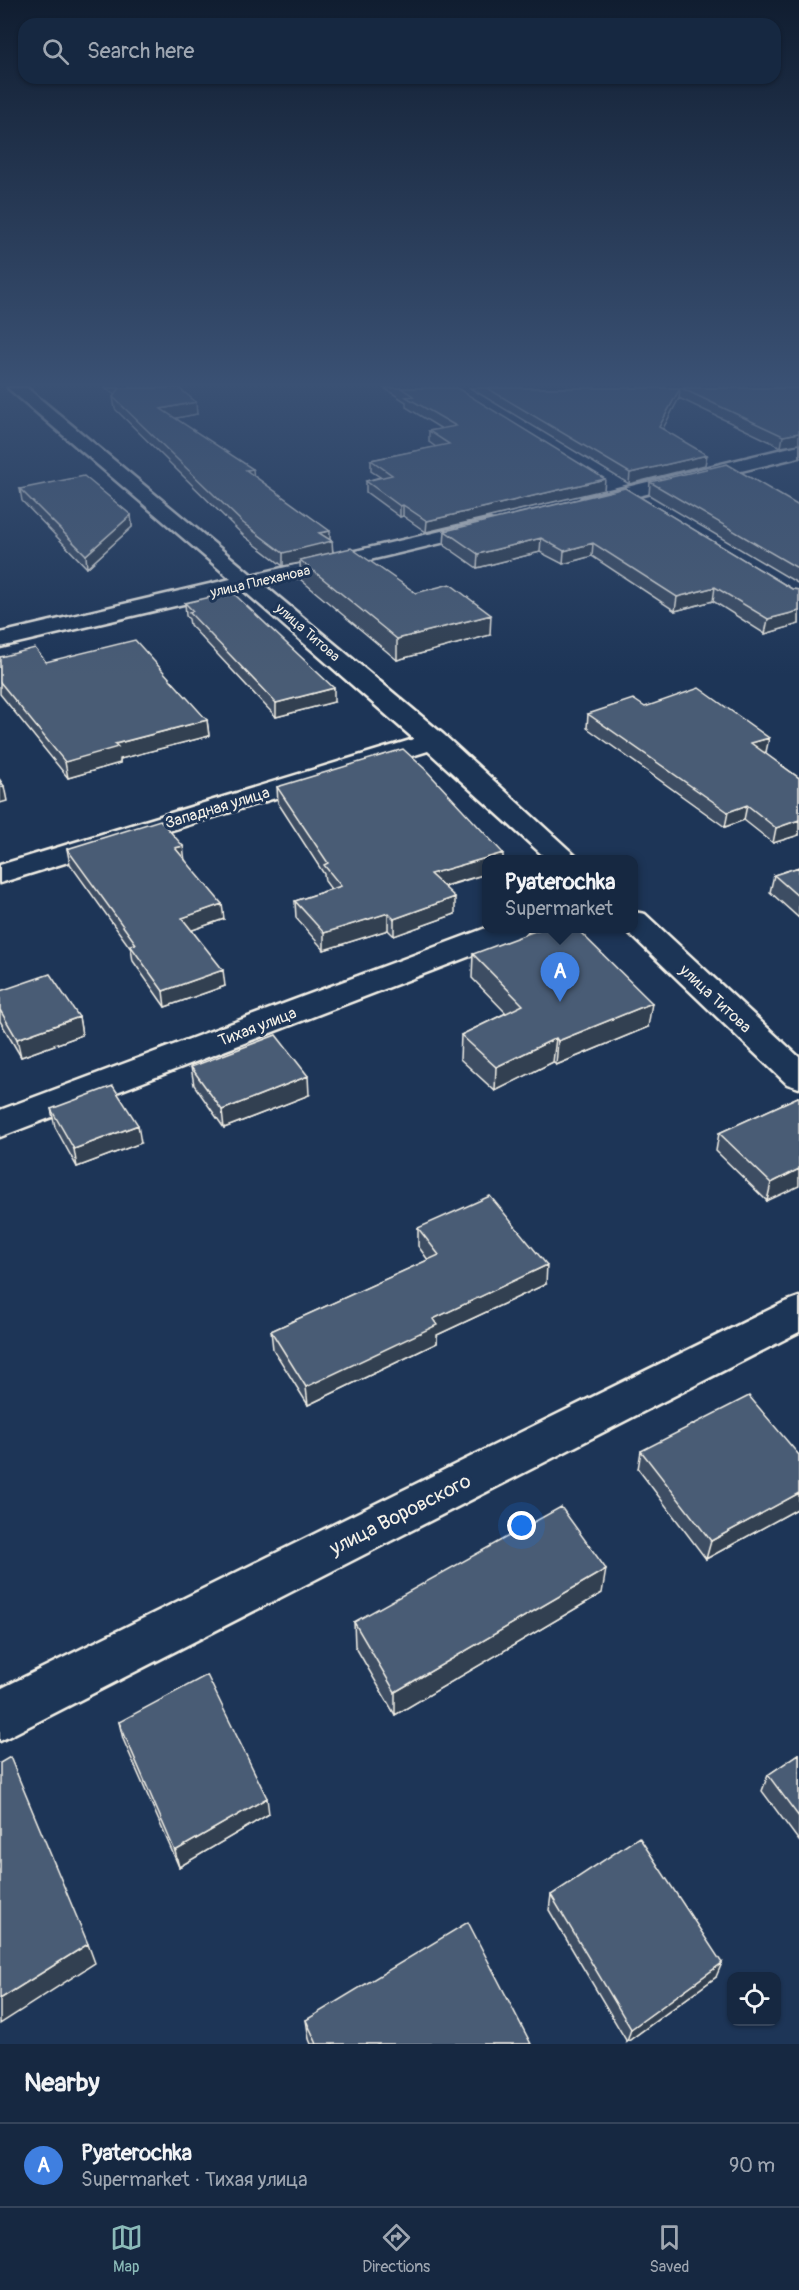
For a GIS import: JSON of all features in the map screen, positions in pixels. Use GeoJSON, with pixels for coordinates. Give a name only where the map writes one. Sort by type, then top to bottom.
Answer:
{"type":"FeatureCollection","features":[{"type":"Feature","properties":{"kind":"street","name":"улица Титова"},"geometry":{"type":"LineString","coordinates":[[131,483],[435,741],[560,855]]}},
{"type":"Feature","properties":{"kind":"street"},"geometry":{"type":"LineString","coordinates":[[610,483],[648,505]]}},
{"type":"Feature","properties":{"kind":"street"},"geometry":{"type":"LineString","coordinates":[[570,507],[666,483]]}},
{"type":"Feature","properties":{"kind":"street","name":"улица Плеханова"},"geometry":{"type":"LineString","coordinates":[[0,640],[513,520]]}},
{"type":"Feature","properties":{"kind":"street","name":"Западная улица"},"geometry":{"type":"LineString","coordinates":[[0,874],[435,741]]}},
{"type":"Feature","properties":{"kind":"street","name":"улица Титова"},"geometry":{"type":"LineString","coordinates":[[638,926],[799,1076]]}},
{"type":"Feature","properties":{"kind":"street","name":"Тихая улица"},"geometry":{"type":"LineString","coordinates":[[0,1124],[501,933]]}},
{"type":"Feature","properties":{"kind":"street","name":"улица Воровского"},"geometry":{"type":"LineString","coordinates":[[0,1716],[799,1313]]}},
{"type":"Feature","properties":{"kind":"building"},"geometry":{"type":"Polygon","coordinates":[[[48,483],[93,483],[131,515],[86,555],[20,489],[48,483]]]}},
{"type":"Feature","properties":{"kind":"building"},"geometry":{"type":"Polygon","coordinates":[[[202,483],[264,483],[330,531],[319,533],[332,541],[283,553],[243,523],[202,483]]]}},
{"type":"Feature","properties":{"kind":"building"},"geometry":{"type":"Polygon","coordinates":[[[369,483],[586,483],[427,521],[403,505],[400,506],[369,483]]]}},
{"type":"Feature","properties":{"kind":"building"},"geometry":{"type":"Polygon","coordinates":[[[652,483],[760,483],[799,506],[799,569],[652,483]]]}},
{"type":"Feature","properties":{"kind":"building"},"geometry":{"type":"Polygon","coordinates":[[[625,488],[792,589],[799,590],[799,611],[768,619],[715,587],[677,597],[593,543],[564,551],[541,538],[478,554],[445,531],[625,488]]]}},
{"type":"Feature","properties":{"kind":"building"},"geometry":{"type":"Polygon","coordinates":[[[351,548],[416,593],[450,584],[491,615],[397,639],[300,560],[351,548]]]}},
{"type":"Feature","properties":{"kind":"building"},"geometry":{"type":"Polygon","coordinates":[[[232,592],[334,688],[276,703],[189,612],[193,611],[185,603],[232,592]]]}},
{"type":"Feature","properties":{"kind":"building"},"geometry":{"type":"Polygon","coordinates":[[[135,640],[207,720],[115,744],[118,747],[65,762],[0,682],[0,657],[35,648],[46,662],[135,640]]]}},
{"type":"Feature","properties":{"kind":"building"},"geometry":{"type":"Polygon","coordinates":[[[699,688],[769,738],[751,743],[799,778],[799,820],[776,828],[747,805],[728,812],[588,714],[633,699],[645,707],[699,688]]]}},
{"type":"Feature","properties":{"kind":"building"},"geometry":{"type":"Polygon","coordinates":[[[403,749],[425,769],[503,853],[482,855],[482,859],[430,874],[455,897],[394,919],[388,913],[324,933],[295,901],[341,886],[324,865],[328,863],[277,787],[403,749]]]}},
{"type":"Feature","properties":{"kind":"building"},"geometry":{"type":"Polygon","coordinates":[[[160,820],[183,846],[175,848],[222,904],[182,918],[223,970],[163,991],[130,945],[136,944],[67,849],[160,820]]]}},
{"type":"Feature","properties":{"kind":"building"},"geometry":{"type":"Polygon","coordinates":[[[799,867],[799,897],[774,875],[799,867]]]}},
{"type":"Feature","properties":{"kind":"building"},"geometry":{"type":"Polygon","coordinates":[[[530,933],[581,933],[652,1003],[558,1041],[556,1038],[496,1067],[461,1035],[523,1005],[473,954],[530,933]]]}},
{"type":"Feature","properties":{"kind":"building"},"geometry":{"type":"Polygon","coordinates":[[[50,974],[79,1017],[17,1039],[0,1010],[0,991],[50,974]]]}},
{"type":"Feature","properties":{"kind":"building"},"geometry":{"type":"Polygon","coordinates":[[[276,1035],[308,1076],[222,1110],[191,1067],[276,1035]]]}},
{"type":"Feature","properties":{"kind":"building"},"geometry":{"type":"Polygon","coordinates":[[[113,1086],[138,1125],[74,1149],[51,1109],[113,1086]]]}},
{"type":"Feature","properties":{"kind":"building"},"geometry":{"type":"Polygon","coordinates":[[[798,1097],[799,1169],[771,1183],[719,1133],[798,1097]]]}},
{"type":"Feature","properties":{"kind":"building"},"geometry":{"type":"Polygon","coordinates":[[[490,1196],[547,1265],[433,1319],[437,1325],[306,1387],[271,1331],[439,1255],[418,1228],[490,1196]]]}},
{"type":"Feature","properties":{"kind":"building"},"geometry":{"type":"Polygon","coordinates":[[[749,1396],[799,1455],[799,1493],[711,1541],[641,1451],[749,1396]]]}},
{"type":"Feature","properties":{"kind":"building"},"geometry":{"type":"Polygon","coordinates":[[[561,1507],[606,1569],[395,1692],[354,1622],[561,1507]]]}},
{"type":"Feature","properties":{"kind":"building"},"geometry":{"type":"Polygon","coordinates":[[[207,1675],[267,1798],[175,1851],[119,1722],[207,1675]]]}},
{"type":"Feature","properties":{"kind":"building"},"geometry":{"type":"Polygon","coordinates":[[[799,1754],[799,1817],[768,1775],[799,1754]]]}},
{"type":"Feature","properties":{"kind":"building"},"geometry":{"type":"Polygon","coordinates":[[[10,1757],[88,1944],[0,1999],[0,1763],[10,1757]]]}},
{"type":"Feature","properties":{"kind":"building"},"geometry":{"type":"Polygon","coordinates":[[[639,1837],[722,1963],[631,2029],[551,1895],[639,1837]]]}},
{"type":"Feature","properties":{"kind":"building"},"geometry":{"type":"Polygon","coordinates":[[[468,1922],[531,2044],[317,2044],[306,2020],[468,1922]]]}},
{"type":"Feature","properties":{"kind":"place","name":"Pyaterochka"},"geometry":{"type":"Point","coordinates":[560,1002]}}]}
